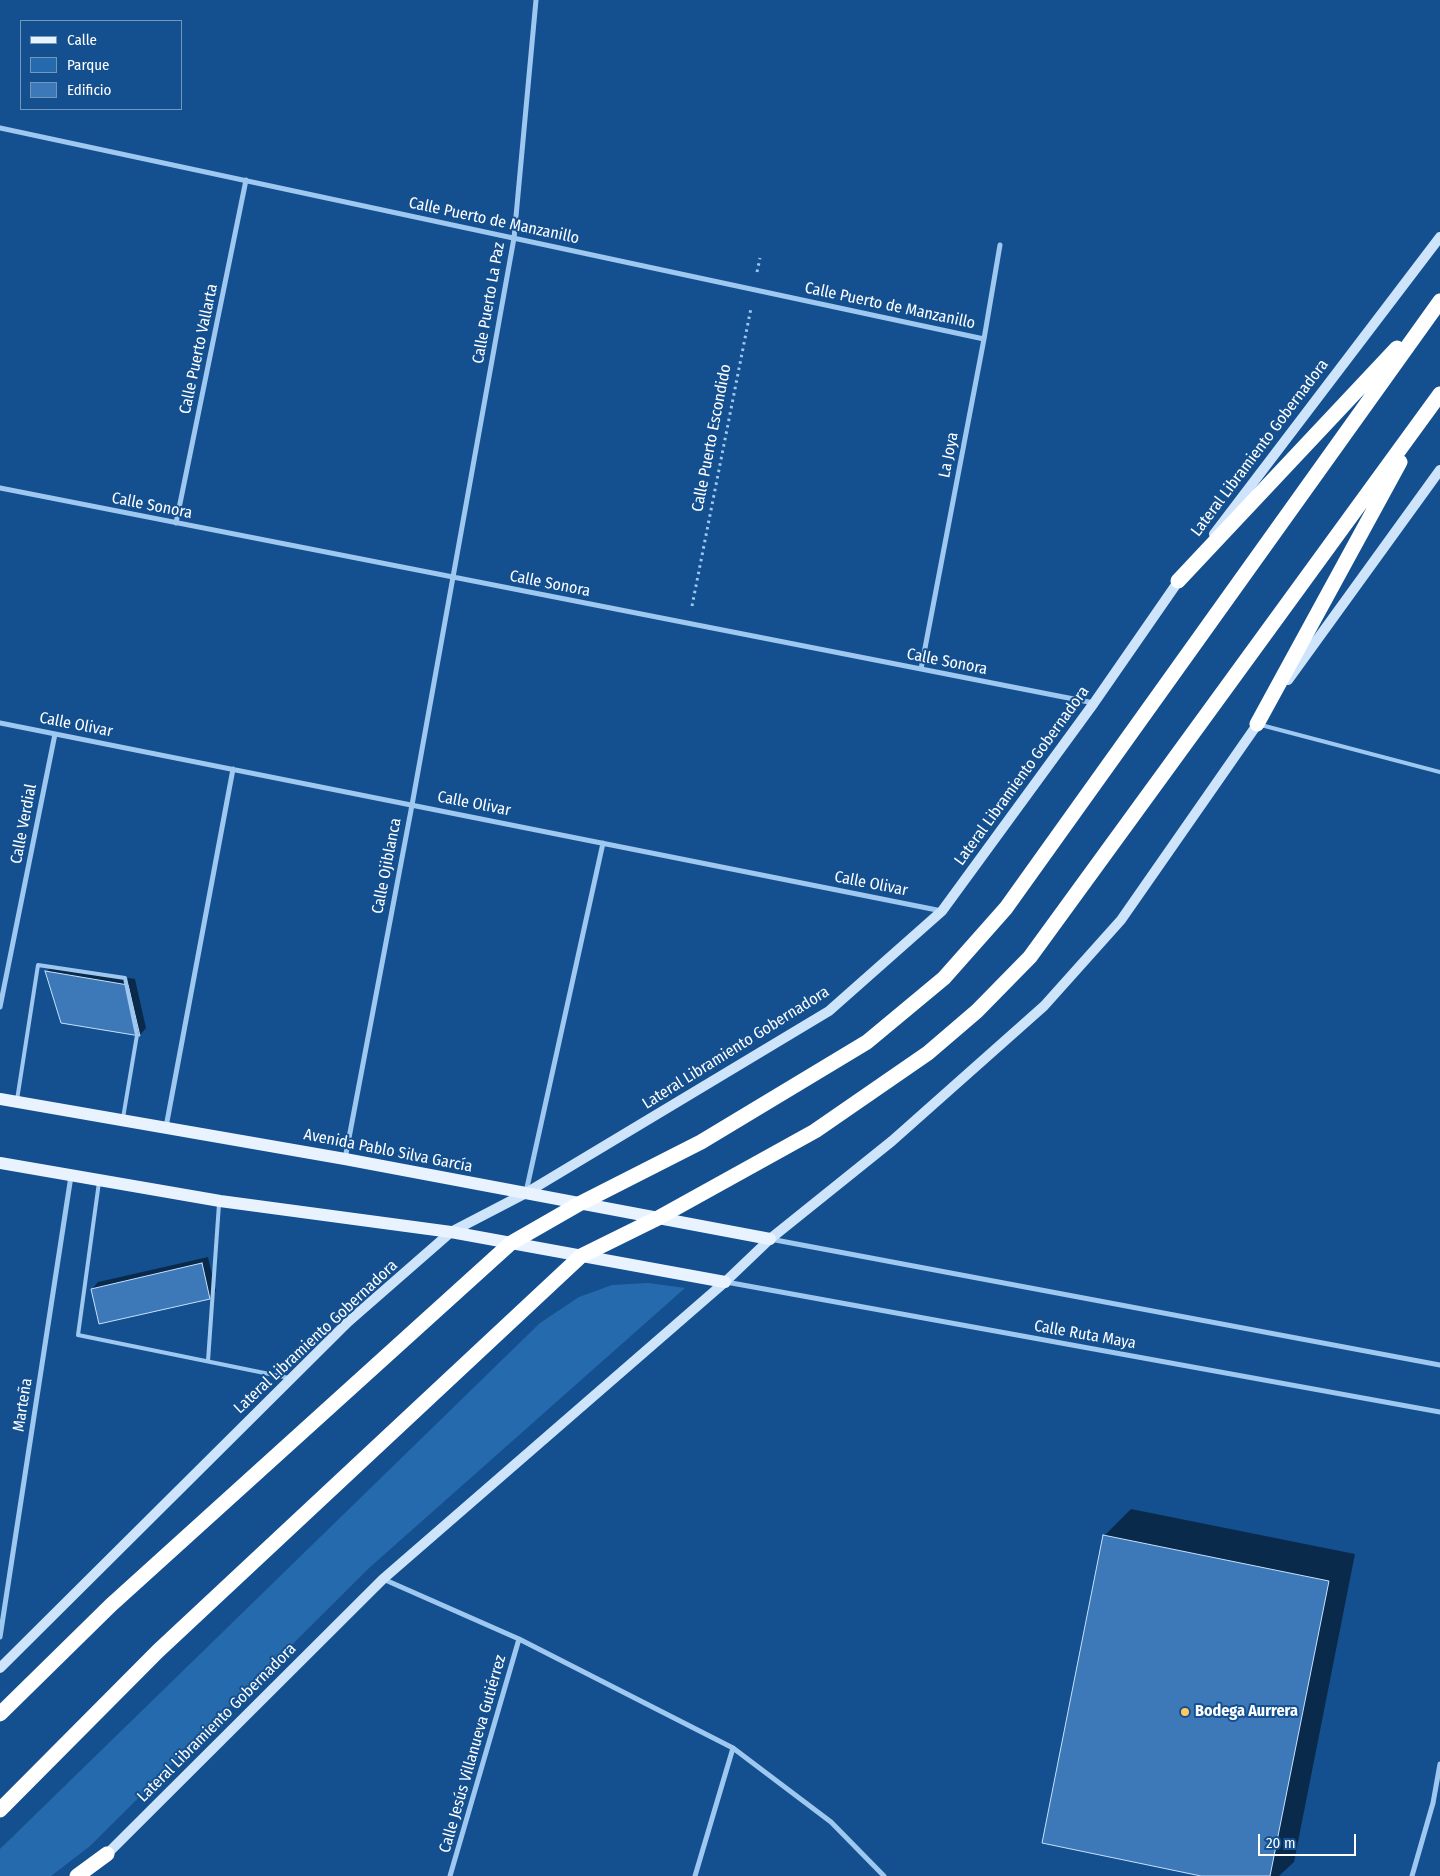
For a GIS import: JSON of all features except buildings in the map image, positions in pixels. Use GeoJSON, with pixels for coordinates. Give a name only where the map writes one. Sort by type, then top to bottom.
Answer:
{"type":"FeatureCollection","features":[{"type":"Feature","properties":{"kind":"highway"},"geometry":{"type":"LineString","coordinates":[[1178,581],[1439,303]]}},
{"type":"Feature","properties":{"kind":"highway"},"geometry":{"type":"LineString","coordinates":[[0,1714],[111,1605],[510,1243],[579,1204],[701,1142],[867,1042],[944,978],[1006,908],[1439,303]]}},
{"type":"Feature","properties":{"kind":"highway"},"geometry":{"type":"LineString","coordinates":[[0,1810],[158,1651],[581,1256],[658,1218],[816,1131],[928,1053],[977,1011],[1030,957],[1440,394]]}},
{"type":"Feature","properties":{"kind":"highway"},"geometry":{"type":"LineString","coordinates":[[1257,724],[1430,408]]}},
{"type":"Feature","properties":{"kind":"highway"},"geometry":{"type":"LineString","coordinates":[[77,1876],[107,1854]]}},
{"type":"Feature","properties":{"kind":"main road","name":"Avenida Pablo Silva García"},"geometry":{"type":"LineString","coordinates":[[0,1099],[345,1159],[770,1239]]}},
{"type":"Feature","properties":{"kind":"main road"},"geometry":{"type":"LineString","coordinates":[[0,1163],[220,1201],[451,1232],[725,1282]]}},
{"type":"Feature","properties":{"kind":"street","name":"Calle Puerto La Paz"},"geometry":{"type":"LineString","coordinates":[[452,577],[514,238],[536,0]]}},
{"type":"Feature","properties":{"kind":"street","name":"Calle Puerto de Manzanillo"},"geometry":{"type":"LineString","coordinates":[[0,128],[984,339]]}},
{"type":"Feature","properties":{"kind":"street","name":"Calle Puerto Vallarta"},"geometry":{"type":"LineString","coordinates":[[176,523],[246,180]]}},
{"type":"Feature","properties":{"kind":"street","name":"Lateral Libramiento Gobernadora"},"geometry":{"type":"LineString","coordinates":[[0,1668],[348,1322],[451,1232],[526,1193],[829,1011],[942,911],[1094,704],[1178,581],[1440,237]]}},
{"type":"Feature","properties":{"kind":"street","name":"La Joya"},"geometry":{"type":"LineString","coordinates":[[921,669],[1000,245]]}},
{"type":"Feature","properties":{"kind":"street","name":"Lateral Libramiento Gobernadora"},"geometry":{"type":"LineString","coordinates":[[85,1876],[383,1579],[725,1282],[770,1239],[892,1141],[1044,1006],[1121,920],[1309,649],[1440,470]]}},
{"type":"Feature","properties":{"kind":"street","name":"Calle Sonora"},"geometry":{"type":"LineString","coordinates":[[0,488],[1094,704]]}},
{"type":"Feature","properties":{"kind":"street","name":"Calle Ojiblanca"},"geometry":{"type":"LineString","coordinates":[[345,1159],[412,805],[452,577]]}},
{"type":"Feature","properties":{"kind":"street","name":"Calle Olivar"},"geometry":{"type":"LineString","coordinates":[[0,723],[942,911]]}},
{"type":"Feature","properties":{"kind":"street","name":"Calle Verdial"},"geometry":{"type":"LineString","coordinates":[[0,1007],[55,734]]}},
{"type":"Feature","properties":{"kind":"street"},"geometry":{"type":"LineString","coordinates":[[166,1127],[233,769]]}},
{"type":"Feature","properties":{"kind":"street"},"geometry":{"type":"LineString","coordinates":[[526,1193],[603,843]]}},
{"type":"Feature","properties":{"kind":"street","name":"Marteña"},"geometry":{"type":"LineString","coordinates":[[0,1637],[71,1176]]}},
{"type":"Feature","properties":{"kind":"street"},"geometry":{"type":"LineString","coordinates":[[770,1239],[1440,1365]]}},
{"type":"Feature","properties":{"kind":"street","name":"Calle Ruta Maya"},"geometry":{"type":"LineString","coordinates":[[725,1282],[1440,1412]]}},
{"type":"Feature","properties":{"kind":"street"},"geometry":{"type":"LineString","coordinates":[[383,1579],[519,1639],[733,1748],[831,1822],[884,1876]]}},
{"type":"Feature","properties":{"kind":"street","name":"Calle Jesús Villanueva Gutiérrez"},"geometry":{"type":"LineString","coordinates":[[450,1876],[519,1639]]}},
{"type":"Feature","properties":{"kind":"street"},"geometry":{"type":"LineString","coordinates":[[696,1876],[733,1748]]}},
{"type":"Feature","properties":{"kind":"street"},"geometry":{"type":"LineString","coordinates":[[1412,1876],[1433,1803],[1440,1764]]}},
{"type":"Feature","properties":{"kind":"street"},"geometry":{"type":"LineString","coordinates":[[1433,1803],[1440,1805]]}},
{"type":"Feature","properties":{"kind":"lane"},"geometry":{"type":"LineString","coordinates":[[1257,724],[1440,772]]}},
{"type":"Feature","properties":{"kind":"lane"},"geometry":{"type":"LineString","coordinates":[[16,1101],[38,965],[124,978],[137,1035],[122,1120]]}},
{"type":"Feature","properties":{"kind":"lane"},"geometry":{"type":"LineString","coordinates":[[100,1180],[78,1335],[292,1378]]}},
{"type":"Feature","properties":{"kind":"lane"},"geometry":{"type":"LineString","coordinates":[[208,1361],[220,1201]]}},
{"type":"Feature","properties":{"kind":"path","name":"Calle Puerto Escondido"},"geometry":{"type":"LineString","coordinates":[[688,624],[760,258]]}},
{"type":"Feature","properties":{"kind":"green space"},"geometry":{"type":"Polygon","coordinates":[[[648,1283],[685,1288],[369,1568],[90,1846],[51,1876],[0,1876],[0,1849],[540,1323],[579,1297],[612,1285],[648,1283]]]}},
{"type":"Feature","properties":{"kind":"place","name":"Bodega Aurrera"},"geometry":{"type":"Point","coordinates":[1185,1712]}}]}
